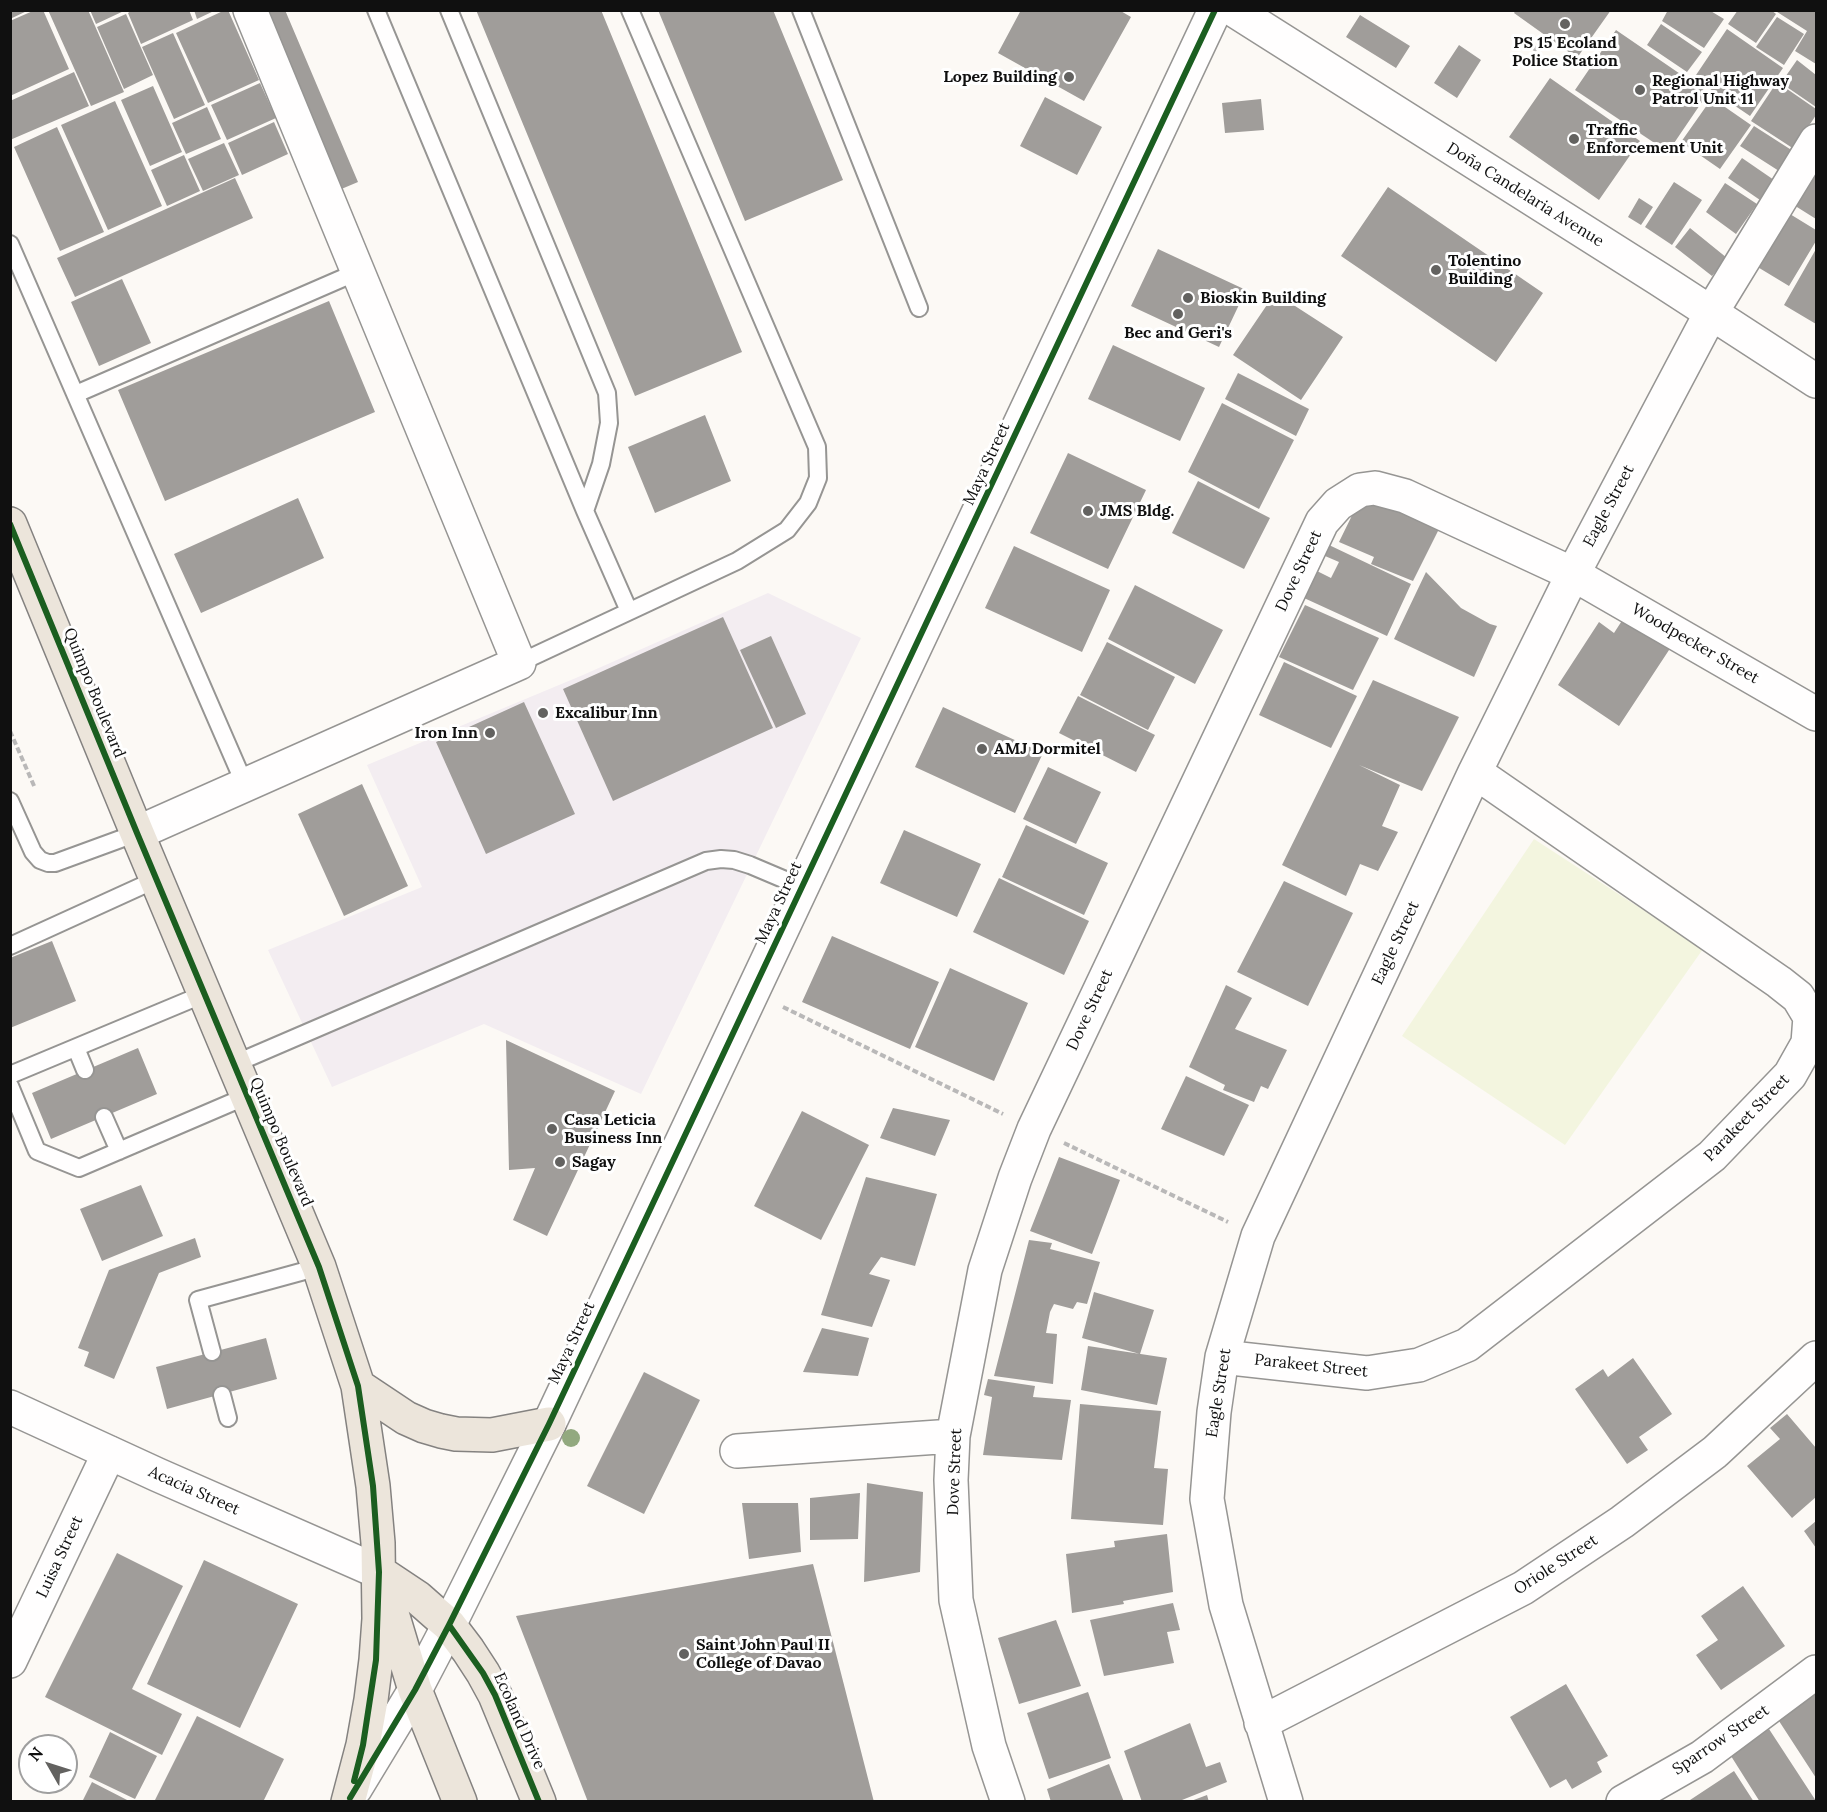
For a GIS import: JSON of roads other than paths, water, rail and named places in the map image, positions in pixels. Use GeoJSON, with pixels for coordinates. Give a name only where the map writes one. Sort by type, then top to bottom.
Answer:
{"type":"FeatureCollection","features":[{"type":"Feature","properties":{"kind":"main road","name":"Quimpo Boulevard"},"geometry":{"type":"LineString","coordinates":[[10,524],[319,1267],[358,1386],[373,1486],[379,1572],[376,1660],[371,1700],[363,1745],[349,1800]]}},
{"type":"Feature","properties":{"kind":"main road"},"geometry":{"type":"LineString","coordinates":[[358,1386],[406,1418],[423,1426],[456,1434],[492,1435],[549,1424]]}},
{"type":"Feature","properties":{"kind":"main road"},"geometry":{"type":"LineString","coordinates":[[379,1572],[415,1690],[460,1802]]}},
{"type":"Feature","properties":{"kind":"main road","name":"Ecoland Drive"},"geometry":{"type":"LineString","coordinates":[[379,1572],[418,1598],[449,1626],[483,1673],[495,1695],[538,1802]]}},
{"type":"Feature","properties":{"kind":"street"},"geometry":{"type":"LineString","coordinates":[[137,833],[519,663],[250,10]]}},
{"type":"Feature","properties":{"kind":"street","name":"Doña Candelaria Avenue"},"geometry":{"type":"LineString","coordinates":[[1234,12],[1816,381]]}},
{"type":"Feature","properties":{"kind":"street","name":"Maya Street"},"geometry":{"type":"LineString","coordinates":[[349,1800],[415,1690],[549,1424],[802,887],[1234,12]]}},
{"type":"Feature","properties":{"kind":"street","name":"Eagle Street"},"geometry":{"type":"LineString","coordinates":[[1286,1802],[1226,1605],[1208,1499],[1214,1412],[1222,1357],[1258,1236],[1475,772],[1573,574],[1711,313],[1816,141]]}},
{"type":"Feature","properties":{"kind":"street","name":"Dove Street"},"geometry":{"type":"LineString","coordinates":[[1008,1802],[989,1746],[957,1600],[951,1480],[953,1436],[985,1270],[1015,1178],[1034,1129],[1322,522],[1338,504],[1360,490],[1375,488],[1405,496],[1573,574]]}},
{"type":"Feature","properties":{"kind":"street","name":"Woodpecker Street"},"geometry":{"type":"LineString","coordinates":[[1573,574],[1816,714]]}},
{"type":"Feature","properties":{"kind":"street","name":"Parakeet Street"},"geometry":{"type":"LineString","coordinates":[[1222,1357],[1367,1373],[1419,1365],[1467,1345],[1712,1156],[1790,1075],[1808,1043],[1810,1017],[1798,997],[1475,772]]}},
{"type":"Feature","properties":{"kind":"street","name":"Oriole Street"},"geometry":{"type":"LineString","coordinates":[[1261,1723],[1523,1588],[1622,1522],[1715,1452],[1816,1358]]}},
{"type":"Feature","properties":{"kind":"street","name":"Acacia Street"},"geometry":{"type":"LineString","coordinates":[[10,1407],[379,1572]]}},
{"type":"Feature","properties":{"kind":"street"},"geometry":{"type":"LineString","coordinates":[[736,1451],[953,1436]]}},
{"type":"Feature","properties":{"kind":"street","name":"Luisa Street"},"geometry":{"type":"LineString","coordinates":[[10,1661],[109,1453]]}},
{"type":"Feature","properties":{"kind":"street","name":"Sparrow Street"},"geometry":{"type":"LineString","coordinates":[[1623,1802],[1702,1757],[1816,1672]]}},
{"type":"Feature","properties":{"kind":"lane"},"geometry":{"type":"LineString","coordinates":[[376,10],[585,512],[629,611]]}},
{"type":"Feature","properties":{"kind":"lane"},"geometry":{"type":"LineString","coordinates":[[449,10],[607,393],[609,423],[601,464],[585,512]]}},
{"type":"Feature","properties":{"kind":"lane"},"geometry":{"type":"LineString","coordinates":[[519,663],[737,561],[786,531],[808,504],[818,478],[817,447],[630,10]]}},
{"type":"Feature","properties":{"kind":"lane"},"geometry":{"type":"LineString","coordinates":[[801,10],[919,308]]}},
{"type":"Feature","properties":{"kind":"lane"},"geometry":{"type":"LineString","coordinates":[[10,244],[245,785]]}},
{"type":"Feature","properties":{"kind":"lane"},"geometry":{"type":"LineString","coordinates":[[76,394],[357,272]]}},
{"type":"Feature","properties":{"kind":"lane"},"geometry":{"type":"LineString","coordinates":[[10,801],[33,852],[40,860],[48,863],[55,863],[137,833]]}},
{"type":"Feature","properties":{"kind":"lane"},"geometry":{"type":"LineString","coordinates":[[234,1064],[706,861],[721,858],[734,860],[802,887]]}},
{"type":"Feature","properties":{"kind":"lane"},"geometry":{"type":"LineString","coordinates":[[10,946],[157,879]]}},
{"type":"Feature","properties":{"kind":"lane"},"geometry":{"type":"LineString","coordinates":[[10,1075],[204,994]]}},
{"type":"Feature","properties":{"kind":"lane"},"geometry":{"type":"LineString","coordinates":[[76,1048],[85,1071]]}},
{"type":"Feature","properties":{"kind":"lane"},"geometry":{"type":"LineString","coordinates":[[10,1086],[37,1151],[79,1168],[247,1096]]}},
{"type":"Feature","properties":{"kind":"lane"},"geometry":{"type":"LineString","coordinates":[[104,1117],[119,1151]]}},
{"type":"Feature","properties":{"kind":"lane"},"geometry":{"type":"LineString","coordinates":[[212,1352],[198,1300],[319,1267]]}},
{"type":"Feature","properties":{"kind":"lane"},"geometry":{"type":"LineString","coordinates":[[222,1395],[228,1418]]}},
{"type":"Feature","properties":{"kind":"place","name":"PS 15 Ecoland Police Station"},"geometry":{"type":"Point","coordinates":[1565,24]}},
{"type":"Feature","properties":{"kind":"place","name":"Lopez Building"},"geometry":{"type":"Point","coordinates":[1069,77]}},
{"type":"Feature","properties":{"kind":"place","name":"Regional Highway Patrol Unit 11"},"geometry":{"type":"Point","coordinates":[1640,90]}},
{"type":"Feature","properties":{"kind":"place","name":"Traffic Enforcement Unit"},"geometry":{"type":"Point","coordinates":[1574,139]}},
{"type":"Feature","properties":{"kind":"place","name":"Tolentino Building"},"geometry":{"type":"Point","coordinates":[1436,270]}},
{"type":"Feature","properties":{"kind":"place","name":"Bioskin Building"},"geometry":{"type":"Point","coordinates":[1188,298]}},
{"type":"Feature","properties":{"kind":"place","name":"Bec and Geri's"},"geometry":{"type":"Point","coordinates":[1178,314]}},
{"type":"Feature","properties":{"kind":"place","name":"JMS Bldg."},"geometry":{"type":"Point","coordinates":[1088,511]}},
{"type":"Feature","properties":{"kind":"place","name":"Excalibur Inn"},"geometry":{"type":"Point","coordinates":[543,713]}},
{"type":"Feature","properties":{"kind":"place","name":"Iron Inn"},"geometry":{"type":"Point","coordinates":[490,733]}},
{"type":"Feature","properties":{"kind":"place","name":"AMJ Dormitel"},"geometry":{"type":"Point","coordinates":[982,749]}},
{"type":"Feature","properties":{"kind":"place","name":"Casa Leticia Business Inn"},"geometry":{"type":"Point","coordinates":[552,1129]}},
{"type":"Feature","properties":{"kind":"place","name":"Sagay"},"geometry":{"type":"Point","coordinates":[560,1162]}},
{"type":"Feature","properties":{"kind":"place","name":"Saint John Paul II College of Davao"},"geometry":{"type":"Point","coordinates":[684,1654]}}]}
